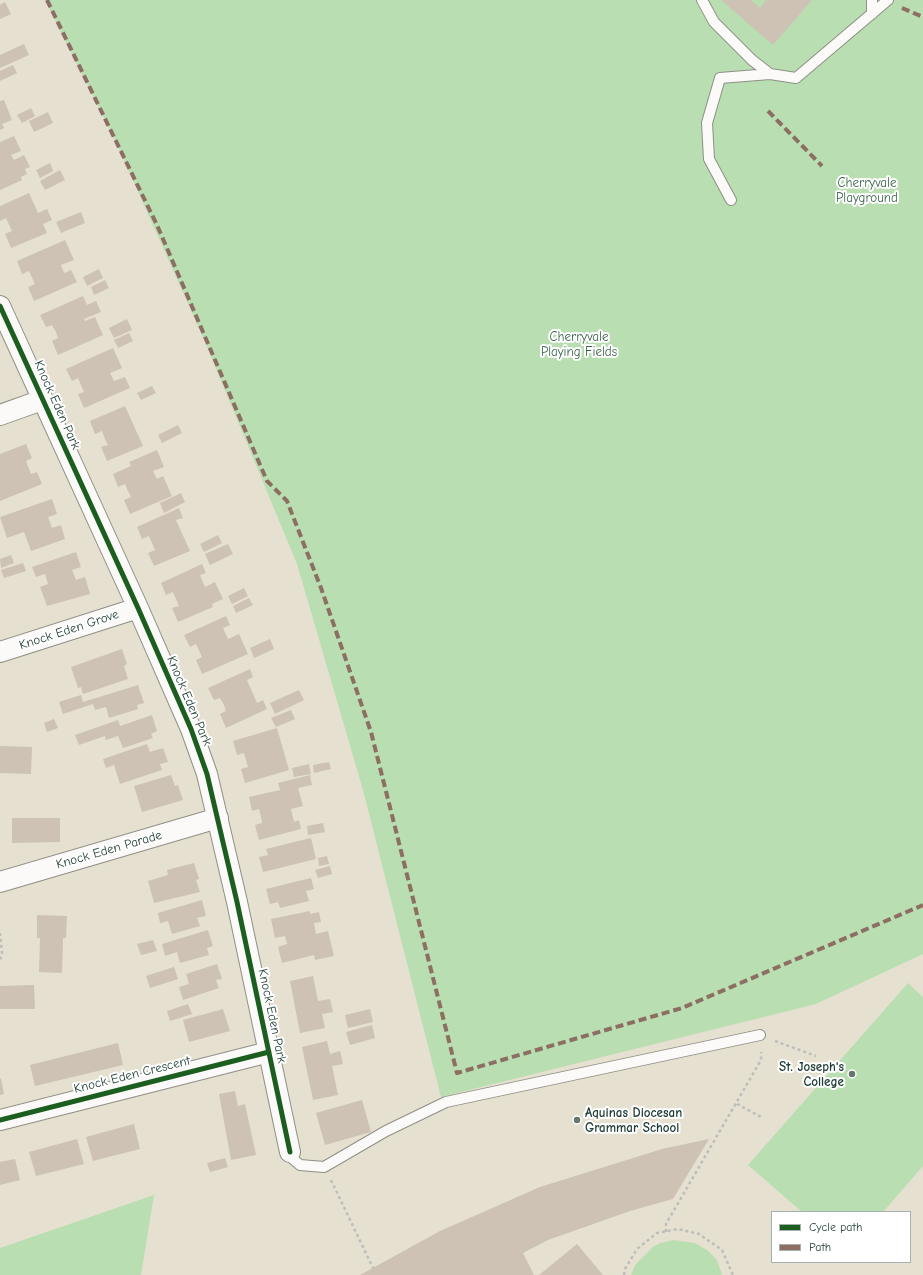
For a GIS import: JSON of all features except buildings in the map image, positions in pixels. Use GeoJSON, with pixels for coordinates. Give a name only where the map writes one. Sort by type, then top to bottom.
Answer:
{"type":"FeatureCollection","features":[{"type":"Feature","properties":{"kind":"street","name":"Knock Eden Park"},"geometry":{"type":"LineString","coordinates":[[0,306],[138,608],[190,729],[207,774],[218,818],[290,1152]]}},
{"type":"Feature","properties":{"kind":"street"},"geometry":{"type":"LineString","coordinates":[[0,414],[42,400]]}},
{"type":"Feature","properties":{"kind":"street","name":"Knock Eden Grove"},"geometry":{"type":"LineString","coordinates":[[0,652],[138,608]]}},
{"type":"Feature","properties":{"kind":"street","name":"Knock Eden Parade"},"geometry":{"type":"LineString","coordinates":[[0,882],[218,818]]}},
{"type":"Feature","properties":{"kind":"street","name":"Knock Eden Crescent"},"geometry":{"type":"LineString","coordinates":[[0,1120],[269,1052]]}},
{"type":"Feature","properties":{"kind":"lane"},"geometry":{"type":"LineString","coordinates":[[702,0],[714,22],[752,60],[770,74]]}},
{"type":"Feature","properties":{"kind":"lane"},"geometry":{"type":"LineString","coordinates":[[872,0],[872,14]]}},
{"type":"Feature","properties":{"kind":"lane"},"geometry":{"type":"LineString","coordinates":[[732,200],[710,159],[707,123],[720,78],[770,74],[796,78],[888,0]]}},
{"type":"Feature","properties":{"kind":"lane"},"geometry":{"type":"LineString","coordinates":[[290,1152],[293,1159],[300,1165],[324,1167],[386,1131],[446,1102],[760,1035]]}},
{"type":"Feature","properties":{"kind":"path"},"geometry":{"type":"LineString","coordinates":[[0,933],[2,953],[0,960]]}},
{"type":"Feature","properties":{"kind":"path"},"geometry":{"type":"LineString","coordinates":[[666,1232],[666,1224],[737,1104],[761,1060],[760,1035],[816,1056]]}},
{"type":"Feature","properties":{"kind":"path"},"geometry":{"type":"LineString","coordinates":[[737,1104],[761,1117]]}},
{"type":"Feature","properties":{"kind":"path"},"geometry":{"type":"LineString","coordinates":[[324,1167],[373,1268]]}},
{"type":"Feature","properties":{"kind":"path"},"geometry":{"type":"LineString","coordinates":[[624,1275],[625,1269],[636,1249],[658,1233],[678,1229],[700,1234],[722,1250],[733,1275]]}},
{"type":"Feature","properties":{"kind":"green space","name":"Cherryvale Playing Fields"},"geometry":{"type":"Polygon","coordinates":[[[45,0],[923,0],[923,954],[816,1004],[441,1097],[363,790],[297,564],[202,335],[114,138],[45,0]]]}},
{"type":"Feature","properties":{"kind":"green space","name":"St. Joseph's College"},"geometry":{"type":"Polygon","coordinates":[[[908,983],[923,997],[923,1166],[884,1211],[801,1211],[748,1165],[908,983]]]}},
{"type":"Feature","properties":{"kind":"green space"},"geometry":{"type":"Polygon","coordinates":[[[154,1195],[141,1275],[0,1275],[0,1248],[154,1195]]]}},
{"type":"Feature","properties":{"kind":"green space"},"geometry":{"type":"Polygon","coordinates":[[[674,1240],[695,1243],[707,1250],[717,1260],[722,1275],[631,1275],[635,1265],[653,1247],[660,1243],[674,1240]]]}},
{"type":"Feature","properties":{"kind":"marked path"},"geometry":{"type":"LineString","coordinates":[[47,0],[157,225],[267,481],[287,501],[321,588],[371,732],[457,1073],[682,1008],[923,905]]}},
{"type":"Feature","properties":{"kind":"marked path"},"geometry":{"type":"LineString","coordinates":[[902,8],[923,17]]}},
{"type":"Feature","properties":{"kind":"marked path"},"geometry":{"type":"LineString","coordinates":[[768,111],[822,166]]}},
{"type":"Feature","properties":{"kind":"cycle path"},"geometry":{"type":"LineString","coordinates":[[0,306],[138,608],[191,729],[207,774],[237,902],[290,1152]]}},
{"type":"Feature","properties":{"kind":"cycle path"},"geometry":{"type":"LineString","coordinates":[[0,1120],[269,1052]]}},
{"type":"Feature","properties":{"kind":"place","name":"St. Joseph's College"},"geometry":{"type":"Point","coordinates":[852,1074]}},
{"type":"Feature","properties":{"kind":"place","name":"Aquinas Diocesan Grammar School"},"geometry":{"type":"Point","coordinates":[577,1120]}},
{"type":"Feature","properties":{"kind":"park label","name":"Cherryvale Playground"},"geometry":{"type":"Point","coordinates":[867,190]}}]}
